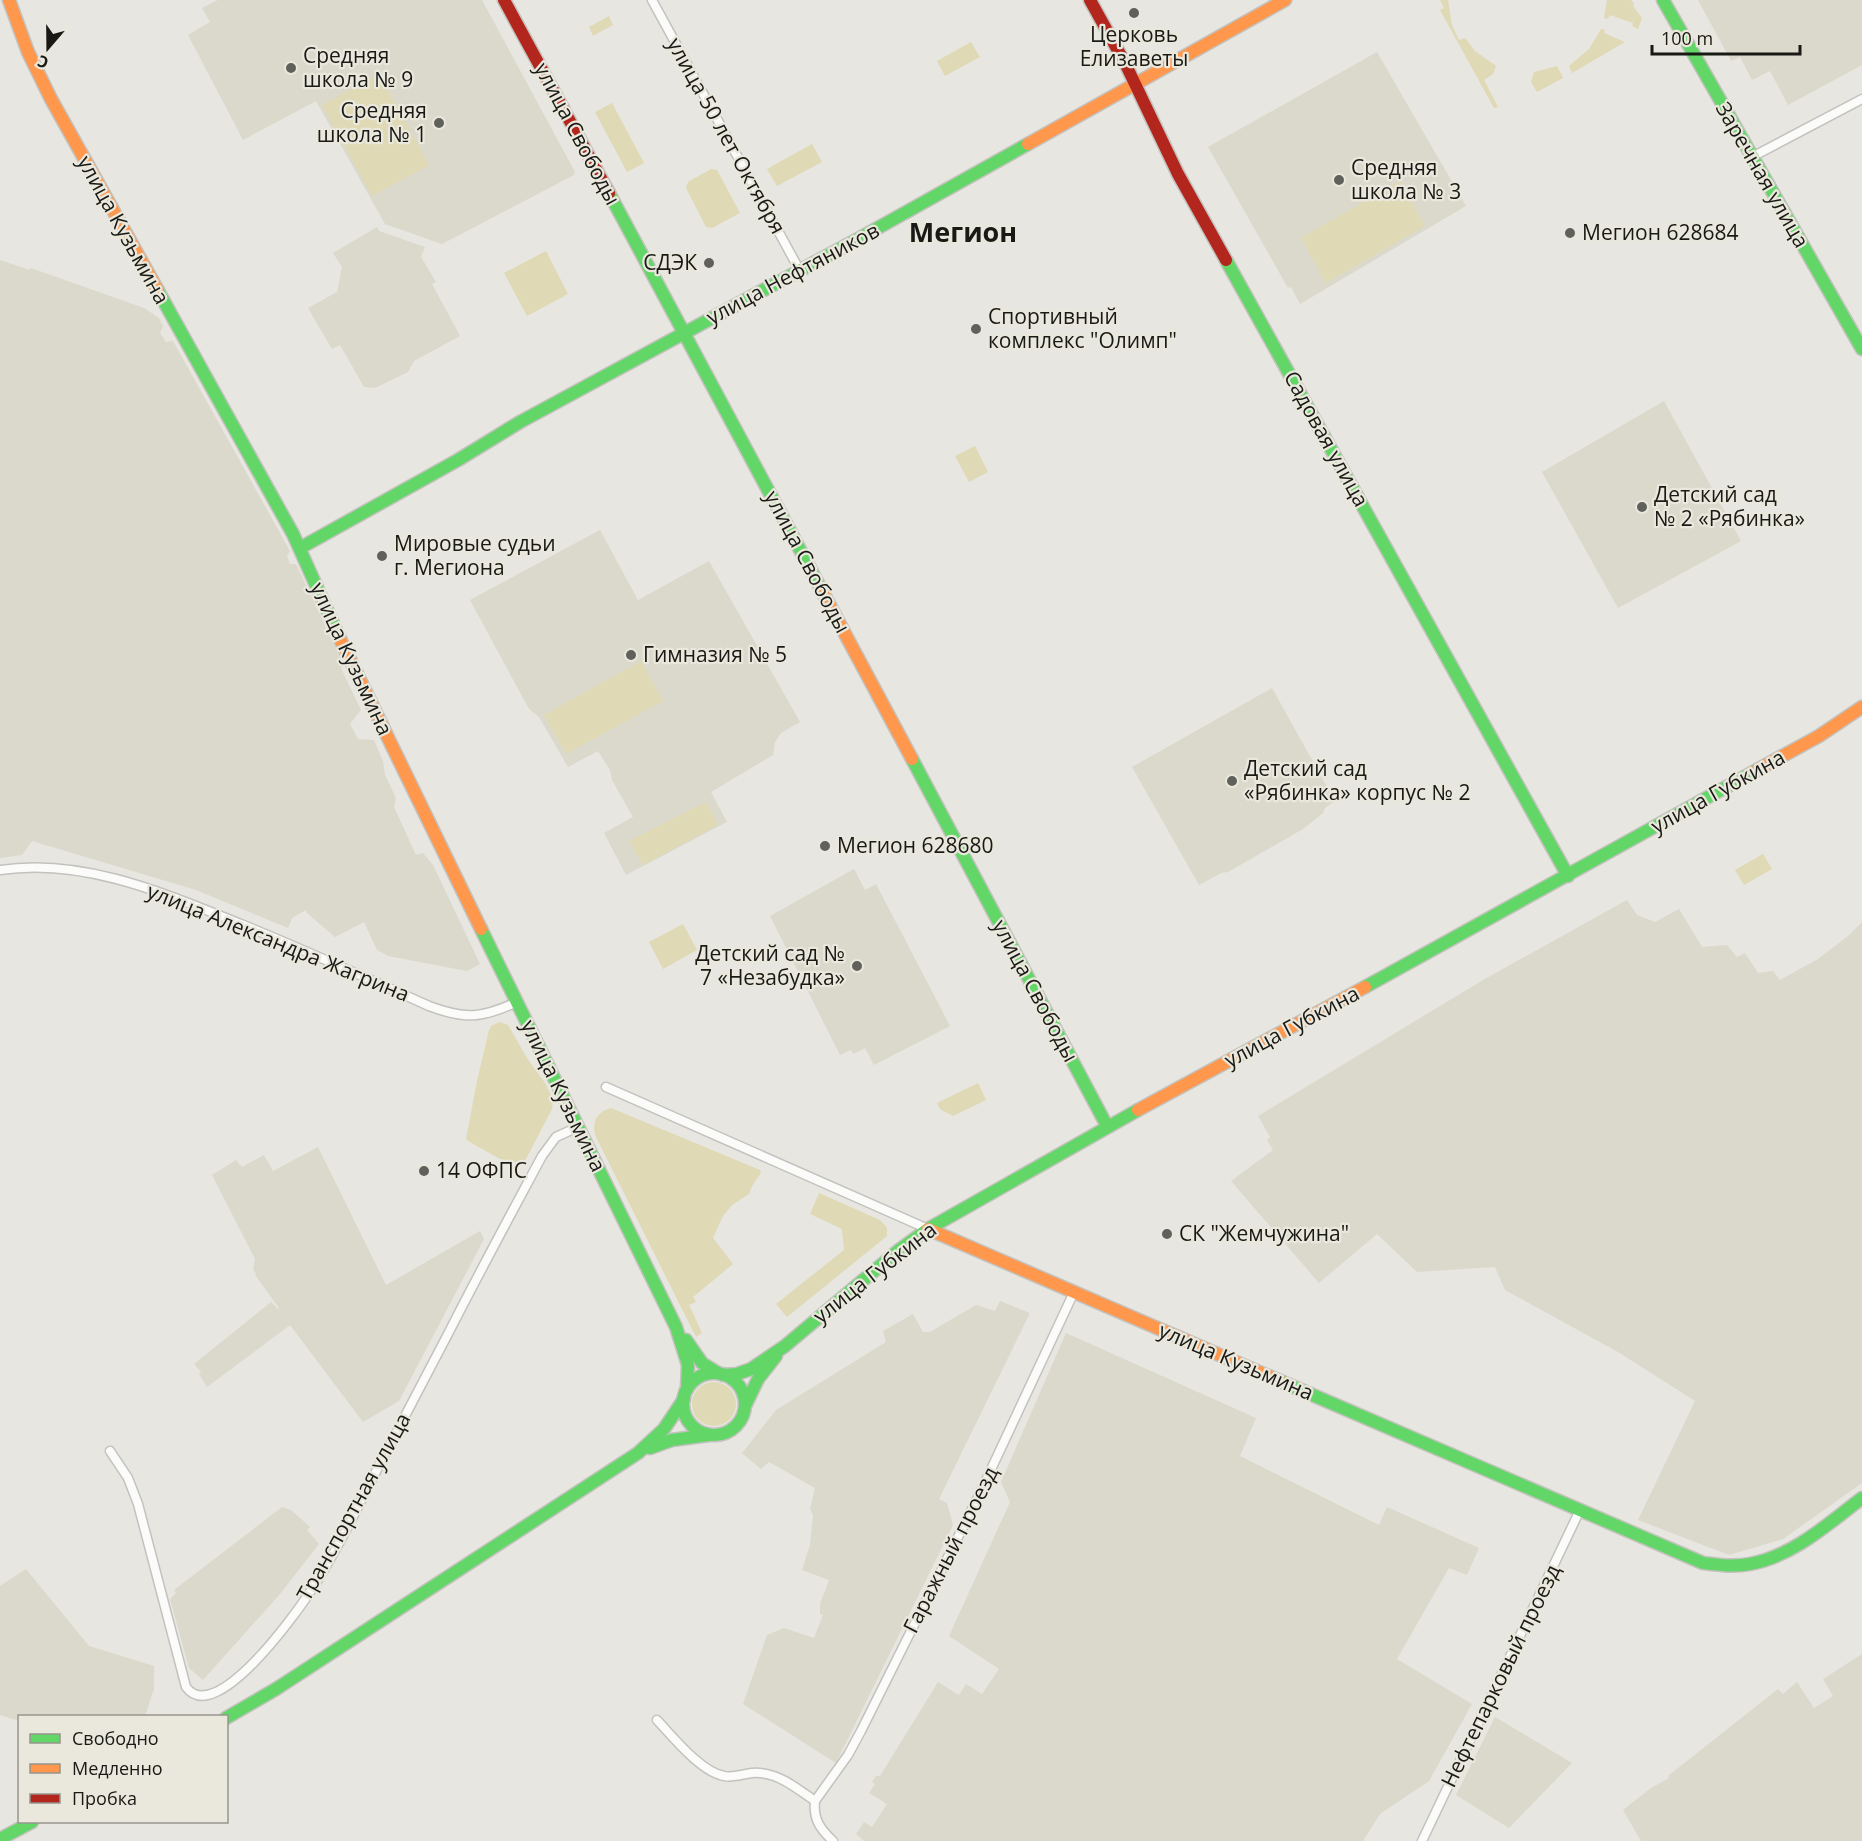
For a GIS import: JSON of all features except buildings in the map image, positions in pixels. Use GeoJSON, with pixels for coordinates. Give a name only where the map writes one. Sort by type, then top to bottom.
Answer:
{"type":"FeatureCollection","features":[{"type":"Feature","properties":{"kind":"main road","name":"улица Свободы"},"geometry":{"type":"LineString","coordinates":[[504,0],[685,333],[1107,1126]]}},
{"type":"Feature","properties":{"kind":"main road","name":"Садовая улица"},"geometry":{"type":"LineString","coordinates":[[1090,0],[1126,65],[1179,174],[1568,876]]}},
{"type":"Feature","properties":{"kind":"main road","name":"улица Нефтяников"},"geometry":{"type":"LineString","coordinates":[[300,548],[458,460],[520,422],[800,271],[1285,0]]}},
{"type":"Feature","properties":{"kind":"main road","name":"Заречная улица"},"geometry":{"type":"LineString","coordinates":[[1664,0],[1862,349]]}},
{"type":"Feature","properties":{"kind":"main road","name":"улица Кузьмина"},"geometry":{"type":"LineString","coordinates":[[12,1],[28,52],[47,91],[300,548],[328,614],[435,837],[676,1327]]}},
{"type":"Feature","properties":{"kind":"main road","name":"улица Губкина"},"geometry":{"type":"LineString","coordinates":[[785,1346],[928,1229],[1107,1126],[1568,876],[1819,736],[1862,707]]}},
{"type":"Feature","properties":{"kind":"main road","name":"улица Губкина"},"geometry":{"type":"LineString","coordinates":[[1819,736],[1862,717]]}},
{"type":"Feature","properties":{"kind":"main road","name":"улица Кузьмина"},"geometry":{"type":"LineString","coordinates":[[928,1229],[1687,1557],[1717,1566],[1734,1567],[1763,1562],[1779,1555],[1862,1498]]}},
{"type":"Feature","properties":{"kind":"main road"},"geometry":{"type":"LineString","coordinates":[[676,1327],[702,1363],[734,1380],[741,1388],[745,1399],[744,1410]]}},
{"type":"Feature","properties":{"kind":"main road"},"geometry":{"type":"LineString","coordinates":[[676,1327],[688,1365],[689,1380],[685,1414],[693,1427],[707,1434],[717,1434]]}},
{"type":"Feature","properties":{"kind":"main road"},"geometry":{"type":"LineString","coordinates":[[228,1717],[276,1689],[638,1453],[666,1427],[686,1394],[700,1377],[737,1374],[751,1369],[785,1346]]}},
{"type":"Feature","properties":{"kind":"main road"},"geometry":{"type":"LineString","coordinates":[[638,1453],[672,1440],[717,1434],[735,1427],[741,1419],[758,1378],[785,1346]]}},
{"type":"Feature","properties":{"kind":"main road"},"geometry":{"type":"LineString","coordinates":[[0,1831],[26,1823]]}},
{"type":"Feature","properties":{"kind":"main road"},"geometry":{"type":"LineString","coordinates":[[0,1839],[28,1823]]}},
{"type":"Feature","properties":{"kind":"street","name":"улица 50 лет Октября"},"geometry":{"type":"LineString","coordinates":[[652,0],[800,271]]}},
{"type":"Feature","properties":{"kind":"street"},"geometry":{"type":"LineString","coordinates":[[1752,158],[1862,99]]}},
{"type":"Feature","properties":{"kind":"street","name":"улица Александра Жагрина"},"geometry":{"type":"LineString","coordinates":[[0,870],[25,867],[52,868],[102,876],[149,889],[273,937],[451,1014],[483,1015],[517,1002]]}},
{"type":"Feature","properties":{"kind":"street","name":"улица Кузьмина"},"geometry":{"type":"LineString","coordinates":[[606,1088],[928,1229]]}},
{"type":"Feature","properties":{"kind":"street","name":"Транспортная улица"},"geometry":{"type":"LineString","coordinates":[[110,1451],[128,1478],[138,1504],[186,1687],[197,1696],[217,1693],[250,1666],[309,1593],[339,1543],[542,1156],[556,1137],[578,1127]]}},
{"type":"Feature","properties":{"kind":"street","name":"Гаражный проезд"},"geometry":{"type":"LineString","coordinates":[[815,1801],[848,1755],[861,1731],[986,1482],[1074,1292]]}},
{"type":"Feature","properties":{"kind":"street","name":"Нефтепарковый проезд"},"geometry":{"type":"LineString","coordinates":[[1422,1841],[1580,1510]]}},
{"type":"Feature","properties":{"kind":"street"},"geometry":{"type":"LineString","coordinates":[[657,1720],[692,1756],[718,1774],[729,1777],[755,1773],[775,1776],[793,1785],[815,1801],[816,1821],[833,1841]]}},
{"type":"Feature","properties":{"kind":"shaded area","name":"Средняя школа № 1"},"geometry":{"type":"Polygon","coordinates":[[[218,0],[482,0],[575,172],[574,175],[442,244],[385,224],[316,101],[243,140],[188,35],[210,22],[202,8],[218,0]]]}},
{"type":"Feature","properties":{"kind":"shaded area"},"geometry":{"type":"Polygon","coordinates":[[[1440,0],[1448,0],[1452,25],[1459,40],[1465,38],[1475,51],[1496,66],[1493,74],[1484,80],[1498,107],[1494,108],[1440,10],[1444,8],[1440,0]]]}},
{"type":"Feature","properties":{"kind":"shaded area"},"geometry":{"type":"Polygon","coordinates":[[[1607,0],[1631,0],[1642,18],[1638,29],[1632,26],[1633,23],[1610,15],[1608,19],[1604,18],[1607,0]]]}},
{"type":"Feature","properties":{"kind":"shaded area"},"geometry":{"type":"Polygon","coordinates":[[[1698,0],[1862,0],[1862,65],[1788,105],[1770,71],[1752,80],[1740,57],[1731,61],[1698,0]]]}},
{"type":"Feature","properties":{"kind":"shaded area"},"geometry":{"type":"Polygon","coordinates":[[[609,16],[613,25],[593,36],[589,27],[609,16]]]}},
{"type":"Feature","properties":{"kind":"shaded area"},"geometry":{"type":"Polygon","coordinates":[[[1601,29],[1605,30],[1604,33],[1625,42],[1572,73],[1569,66],[1589,49],[1601,29]]]}},
{"type":"Feature","properties":{"kind":"shaded area"},"geometry":{"type":"Polygon","coordinates":[[[971,42],[980,57],[945,76],[937,61],[971,42]]]}},
{"type":"Feature","properties":{"kind":"shaded area","name":"Средняя школа № 3"},"geometry":{"type":"Polygon","coordinates":[[[1377,52],[1466,206],[1300,304],[1291,287],[1288,288],[1208,147],[1377,52]]]}},
{"type":"Feature","properties":{"kind":"shaded area"},"geometry":{"type":"Polygon","coordinates":[[[1557,66],[1563,78],[1537,92],[1531,82],[1534,72],[1557,66]]]}},
{"type":"Feature","properties":{"kind":"shaded area"},"geometry":{"type":"Polygon","coordinates":[[[379,74],[429,165],[372,196],[322,105],[379,74]]]}},
{"type":"Feature","properties":{"kind":"shaded area"},"geometry":{"type":"Polygon","coordinates":[[[612,103],[644,163],[627,172],[595,112],[612,103]]]}},
{"type":"Feature","properties":{"kind":"shaded area"},"geometry":{"type":"Polygon","coordinates":[[[812,144],[822,162],[777,186],[767,169],[812,144]]]}},
{"type":"Feature","properties":{"kind":"shaded area"},"geometry":{"type":"Polygon","coordinates":[[[711,169],[717,170],[740,213],[712,228],[706,227],[686,188],[688,182],[711,169]]]}},
{"type":"Feature","properties":{"kind":"shaded area"},"geometry":{"type":"Polygon","coordinates":[[[1400,181],[1425,226],[1326,283],[1301,238],[1400,181]]]}},
{"type":"Feature","properties":{"kind":"shaded area"},"geometry":{"type":"Polygon","coordinates":[[[377,227],[379,231],[425,247],[421,257],[436,282],[432,284],[460,336],[414,361],[408,372],[375,388],[364,387],[340,345],[332,349],[308,308],[337,292],[342,267],[333,253],[377,227]]]}},
{"type":"Feature","properties":{"kind":"shaded area"},"geometry":{"type":"Polygon","coordinates":[[[546,251],[568,294],[527,316],[504,273],[546,251]]]}},
{"type":"Feature","properties":{"kind":"shaded area"},"geometry":{"type":"Polygon","coordinates":[[[0,260],[30,270],[31,268],[144,308],[159,318],[163,326],[160,333],[166,342],[173,341],[290,551],[287,556],[290,564],[296,564],[344,665],[341,668],[361,710],[350,724],[358,739],[374,740],[383,761],[385,775],[396,798],[394,807],[416,855],[423,853],[433,865],[480,964],[467,971],[388,956],[377,950],[364,922],[335,937],[306,910],[292,918],[288,928],[196,890],[32,841],[22,855],[0,858],[0,260]]]}},
{"type":"Feature","properties":{"kind":"shaded area","name":"Детский сад № 2 «Рябинка»"},"geometry":{"type":"Polygon","coordinates":[[[1664,401],[1741,541],[1618,608],[1542,472],[1664,401]]]}},
{"type":"Feature","properties":{"kind":"shaded area"},"geometry":{"type":"Polygon","coordinates":[[[975,446],[988,472],[969,482],[955,456],[975,446]]]}},
{"type":"Feature","properties":{"kind":"shaded area","name":"Гимназия № 5"},"geometry":{"type":"Polygon","coordinates":[[[600,530],[638,600],[709,561],[800,722],[781,733],[775,742],[773,755],[711,792],[727,822],[626,875],[604,833],[633,817],[612,780],[610,770],[598,751],[568,767],[539,717],[529,709],[470,600],[600,530]]]}},
{"type":"Feature","properties":{"kind":"shaded area"},"geometry":{"type":"Polygon","coordinates":[[[641,661],[663,701],[566,754],[544,715],[641,661]]]}},
{"type":"Feature","properties":{"kind":"shaded area","name":"Детский сад «Рябинка» корпус № 2"},"geometry":{"type":"Polygon","coordinates":[[[1272,688],[1335,801],[1303,829],[1228,872],[1221,873],[1199,885],[1132,767],[1272,688]]]}},
{"type":"Feature","properties":{"kind":"shaded area"},"geometry":{"type":"Polygon","coordinates":[[[706,802],[718,825],[643,865],[629,841],[706,802]]]}},
{"type":"Feature","properties":{"kind":"shaded area"},"geometry":{"type":"Polygon","coordinates":[[[1763,854],[1772,869],[1744,885],[1735,870],[1763,854]]]}},
{"type":"Feature","properties":{"kind":"shaded area","name":"Детский сад № 7 «Незабудка»"},"geometry":{"type":"Polygon","coordinates":[[[854,869],[865,890],[876,884],[950,1026],[874,1065],[865,1048],[853,1054],[851,1050],[840,1055],[770,916],[854,869]]]}},
{"type":"Feature","properties":{"kind":"shaded area"},"geometry":{"type":"Polygon","coordinates":[[[1627,900],[1637,915],[1655,922],[1679,909],[1702,947],[1727,945],[1737,957],[1745,953],[1758,973],[1773,971],[1780,980],[1818,959],[1862,922],[1862,1483],[1783,1539],[1729,1555],[1638,1520],[1695,1401],[1618,1352],[1505,1290],[1495,1267],[1417,1272],[1377,1234],[1319,1283],[1231,1181],[1273,1150],[1267,1140],[1270,1137],[1258,1116],[1483,980],[1627,900]]]}},
{"type":"Feature","properties":{"kind":"shaded area"},"geometry":{"type":"Polygon","coordinates":[[[683,924],[697,950],[663,969],[649,942],[683,924]]]}},
{"type":"Feature","properties":{"kind":"shaded area"},"geometry":{"type":"Polygon","coordinates":[[[500,1022],[508,1025],[553,1099],[552,1109],[526,1159],[521,1163],[500,1159],[466,1139],[489,1030],[491,1026],[500,1022]]]}},
{"type":"Feature","properties":{"kind":"shaded area"},"geometry":{"type":"Polygon","coordinates":[[[978,1083],[986,1100],[953,1116],[940,1109],[937,1103],[978,1083]]]}},
{"type":"Feature","properties":{"kind":"shaded area"},"geometry":{"type":"Polygon","coordinates":[[[611,1108],[760,1170],[761,1173],[749,1194],[732,1205],[723,1216],[713,1238],[733,1264],[693,1297],[696,1302],[689,1305],[702,1333],[696,1337],[595,1135],[594,1125],[597,1118],[602,1112],[611,1108]]]}},
{"type":"Feature","properties":{"kind":"shaded area"},"geometry":{"type":"Polygon","coordinates":[[[318,1147],[386,1285],[480,1231],[484,1239],[399,1401],[363,1422],[290,1325],[207,1387],[199,1374],[201,1372],[194,1364],[271,1302],[279,1308],[255,1275],[253,1270],[255,1259],[212,1175],[236,1160],[242,1167],[264,1155],[273,1171],[318,1147]]]}},
{"type":"Feature","properties":{"kind":"shaded area"},"geometry":{"type":"Polygon","coordinates":[[[819,1193],[880,1220],[887,1228],[887,1236],[787,1317],[776,1304],[844,1250],[842,1229],[810,1214],[819,1193]]]}},
{"type":"Feature","properties":{"kind":"shaded area"},"geometry":{"type":"Polygon","coordinates":[[[1000,1301],[1030,1313],[939,1499],[947,1503],[953,1525],[836,1763],[743,1704],[767,1635],[784,1628],[814,1638],[823,1615],[820,1614],[820,1604],[829,1580],[802,1570],[810,1545],[813,1515],[810,1509],[815,1488],[769,1462],[761,1469],[742,1453],[776,1410],[886,1342],[883,1331],[913,1314],[923,1332],[930,1332],[976,1305],[995,1311],[1000,1301]]]}},
{"type":"Feature","properties":{"kind":"shaded area"},"geometry":{"type":"Polygon","coordinates":[[[1066,1333],[1256,1418],[1240,1456],[1379,1525],[1387,1507],[1479,1548],[1467,1575],[1449,1568],[1397,1659],[1472,1704],[1429,1781],[1380,1814],[1363,1841],[864,1841],[856,1834],[864,1822],[872,1827],[887,1804],[869,1793],[875,1784],[872,1782],[876,1776],[880,1776],[938,1682],[959,1695],[966,1684],[982,1694],[999,1669],[949,1636],[1010,1502],[1001,1482],[1066,1333]]]}},
{"type":"Feature","properties":{"kind":"shaded area"},"geometry":{"type":"Polygon","coordinates":[[[714,1382],[729,1389],[736,1404],[729,1419],[714,1426],[699,1419],[692,1404],[699,1389],[714,1382]]]}},
{"type":"Feature","properties":{"kind":"shaded area"},"geometry":{"type":"Polygon","coordinates":[[[282,1507],[291,1510],[310,1527],[307,1530],[319,1544],[280,1594],[203,1680],[189,1668],[170,1599],[176,1593],[174,1590],[282,1507]]]}},
{"type":"Feature","properties":{"kind":"shaded area"},"geometry":{"type":"Polygon","coordinates":[[[26,1569],[89,1646],[154,1666],[154,1689],[145,1715],[18,1715],[18,1721],[0,1715],[0,1586],[26,1569]]]}},
{"type":"Feature","properties":{"kind":"shaded area"},"geometry":{"type":"Polygon","coordinates":[[[1862,1654],[1862,1841],[1641,1841],[1623,1810],[1651,1788],[1669,1778],[1668,1776],[1778,1689],[1783,1694],[1797,1682],[1814,1708],[1833,1696],[1823,1679],[1862,1654]]]}},
{"type":"Feature","properties":{"kind":"shaded area"},"geometry":{"type":"Polygon","coordinates":[[[1495,1717],[1572,1763],[1509,1828],[1456,1795],[1495,1717]]]}},
{"type":"Feature","properties":{"kind":"traffic: fast"},"geometry":{"type":"LineString","coordinates":[[1663,0],[1862,349]]}},
{"type":"Feature","properties":{"kind":"traffic: fast"},"geometry":{"type":"LineString","coordinates":[[300,548],[458,460],[520,422],[1028,144]]}},
{"type":"Feature","properties":{"kind":"traffic: fast"},"geometry":{"type":"LineString","coordinates":[[609,193],[821,589]]}},
{"type":"Feature","properties":{"kind":"traffic: fast"},"geometry":{"type":"LineString","coordinates":[[1226,260],[1568,876]]}},
{"type":"Feature","properties":{"kind":"traffic: fast"},"geometry":{"type":"LineString","coordinates":[[157,289],[293,534],[340,639]]}},
{"type":"Feature","properties":{"kind":"traffic: fast"},"geometry":{"type":"LineString","coordinates":[[912,759],[1107,1126]]}},
{"type":"Feature","properties":{"kind":"traffic: fast"},"geometry":{"type":"LineString","coordinates":[[1365,987],[1757,770]]}},
{"type":"Feature","properties":{"kind":"traffic: fast"},"geometry":{"type":"LineString","coordinates":[[481,929],[676,1327],[688,1365],[687,1389]]}},
{"type":"Feature","properties":{"kind":"traffic: fast"},"geometry":{"type":"LineString","coordinates":[[723,1375],[737,1374],[751,1369],[785,1346],[899,1250],[928,1229],[1138,1110]]}},
{"type":"Feature","properties":{"kind":"traffic: fast"},"geometry":{"type":"LineString","coordinates":[[686,1340],[702,1363],[718,1373]]}},
{"type":"Feature","properties":{"kind":"traffic: fast"},"geometry":{"type":"LineString","coordinates":[[746,1404],[758,1379],[776,1356]]}},
{"type":"Feature","properties":{"kind":"traffic: fast"},"geometry":{"type":"LineString","coordinates":[[714,1373],[731,1378],[736,1382],[740,1387],[745,1404],[740,1421],[736,1426],[731,1430],[714,1435],[697,1430],[692,1426],[688,1421],[683,1404],[688,1387],[692,1382],[697,1378],[714,1373]]}},
{"type":"Feature","properties":{"kind":"traffic: fast"},"geometry":{"type":"LineString","coordinates":[[1280,1381],[1703,1563],[1744,1565],[1781,1554],[1809,1538],[1862,1498]]}},
{"type":"Feature","properties":{"kind":"traffic: fast"},"geometry":{"type":"LineString","coordinates":[[228,1717],[276,1689],[638,1453],[664,1429],[684,1399]]}},
{"type":"Feature","properties":{"kind":"traffic: fast"},"geometry":{"type":"LineString","coordinates":[[650,1448],[672,1440],[709,1435]]}},
{"type":"Feature","properties":{"kind":"traffic: fast"},"geometry":{"type":"LineString","coordinates":[[0,1839],[30,1823]]}},
{"type":"Feature","properties":{"kind":"traffic: slow"},"geometry":{"type":"LineString","coordinates":[[9,0],[28,52],[51,99],[157,289]]}},
{"type":"Feature","properties":{"kind":"traffic: slow"},"geometry":{"type":"LineString","coordinates":[[1028,144],[1285,0]]}},
{"type":"Feature","properties":{"kind":"traffic: slow"},"geometry":{"type":"LineString","coordinates":[[821,589],[912,759]]}},
{"type":"Feature","properties":{"kind":"traffic: slow"},"geometry":{"type":"LineString","coordinates":[[340,639],[481,929]]}},
{"type":"Feature","properties":{"kind":"traffic: slow"},"geometry":{"type":"LineString","coordinates":[[1757,770],[1819,736],[1862,707]]}},
{"type":"Feature","properties":{"kind":"traffic: slow"},"geometry":{"type":"LineString","coordinates":[[1138,1110],[1365,987]]}},
{"type":"Feature","properties":{"kind":"traffic: slow"},"geometry":{"type":"LineString","coordinates":[[928,1229],[1280,1381]]}},
{"type":"Feature","properties":{"kind":"traffic: jam"},"geometry":{"type":"LineString","coordinates":[[504,0],[609,193]]}},
{"type":"Feature","properties":{"kind":"traffic: jam"},"geometry":{"type":"LineString","coordinates":[[1090,0],[1126,65],[1178,174],[1226,260]]}},
{"type":"Feature","properties":{"kind":"place","name":"Церковь Елизаветы"},"geometry":{"type":"Point","coordinates":[1134,13]}},
{"type":"Feature","properties":{"kind":"place","name":"Средняя школа № 9"},"geometry":{"type":"Point","coordinates":[291,68]}},
{"type":"Feature","properties":{"kind":"place","name":"Средняя школа № 1"},"geometry":{"type":"Point","coordinates":[439,123]}},
{"type":"Feature","properties":{"kind":"place","name":"Средняя школа № 3"},"geometry":{"type":"Point","coordinates":[1339,180]}},
{"type":"Feature","properties":{"kind":"place","name":"Мегион 628684"},"geometry":{"type":"Point","coordinates":[1570,233]}},
{"type":"Feature","properties":{"kind":"place","name":"СДЭК"},"geometry":{"type":"Point","coordinates":[709,263]}},
{"type":"Feature","properties":{"kind":"place","name":"Спортивный комплекс \"Олимп\""},"geometry":{"type":"Point","coordinates":[976,329]}},
{"type":"Feature","properties":{"kind":"place","name":"Детский сад № 2 «Рябинка»"},"geometry":{"type":"Point","coordinates":[1642,507]}},
{"type":"Feature","properties":{"kind":"place","name":"Мировые судьи г. Мегиона"},"geometry":{"type":"Point","coordinates":[382,556]}},
{"type":"Feature","properties":{"kind":"place","name":"Гимназия № 5"},"geometry":{"type":"Point","coordinates":[631,655]}},
{"type":"Feature","properties":{"kind":"place","name":"Детский сад «Рябинка» корпус № 2"},"geometry":{"type":"Point","coordinates":[1232,781]}},
{"type":"Feature","properties":{"kind":"place","name":"Мегион 628680"},"geometry":{"type":"Point","coordinates":[825,846]}},
{"type":"Feature","properties":{"kind":"place","name":"Детский сад № 7 «Незабудка»"},"geometry":{"type":"Point","coordinates":[857,966]}},
{"type":"Feature","properties":{"kind":"place","name":"14 ОФПС"},"geometry":{"type":"Point","coordinates":[424,1171]}},
{"type":"Feature","properties":{"kind":"place","name":"СК \"Жемчужина\""},"geometry":{"type":"Point","coordinates":[1167,1234]}},
{"type":"Feature","properties":{"kind":"district","name":"Мегион"},"geometry":{"type":"Point","coordinates":[963,233]}}]}
